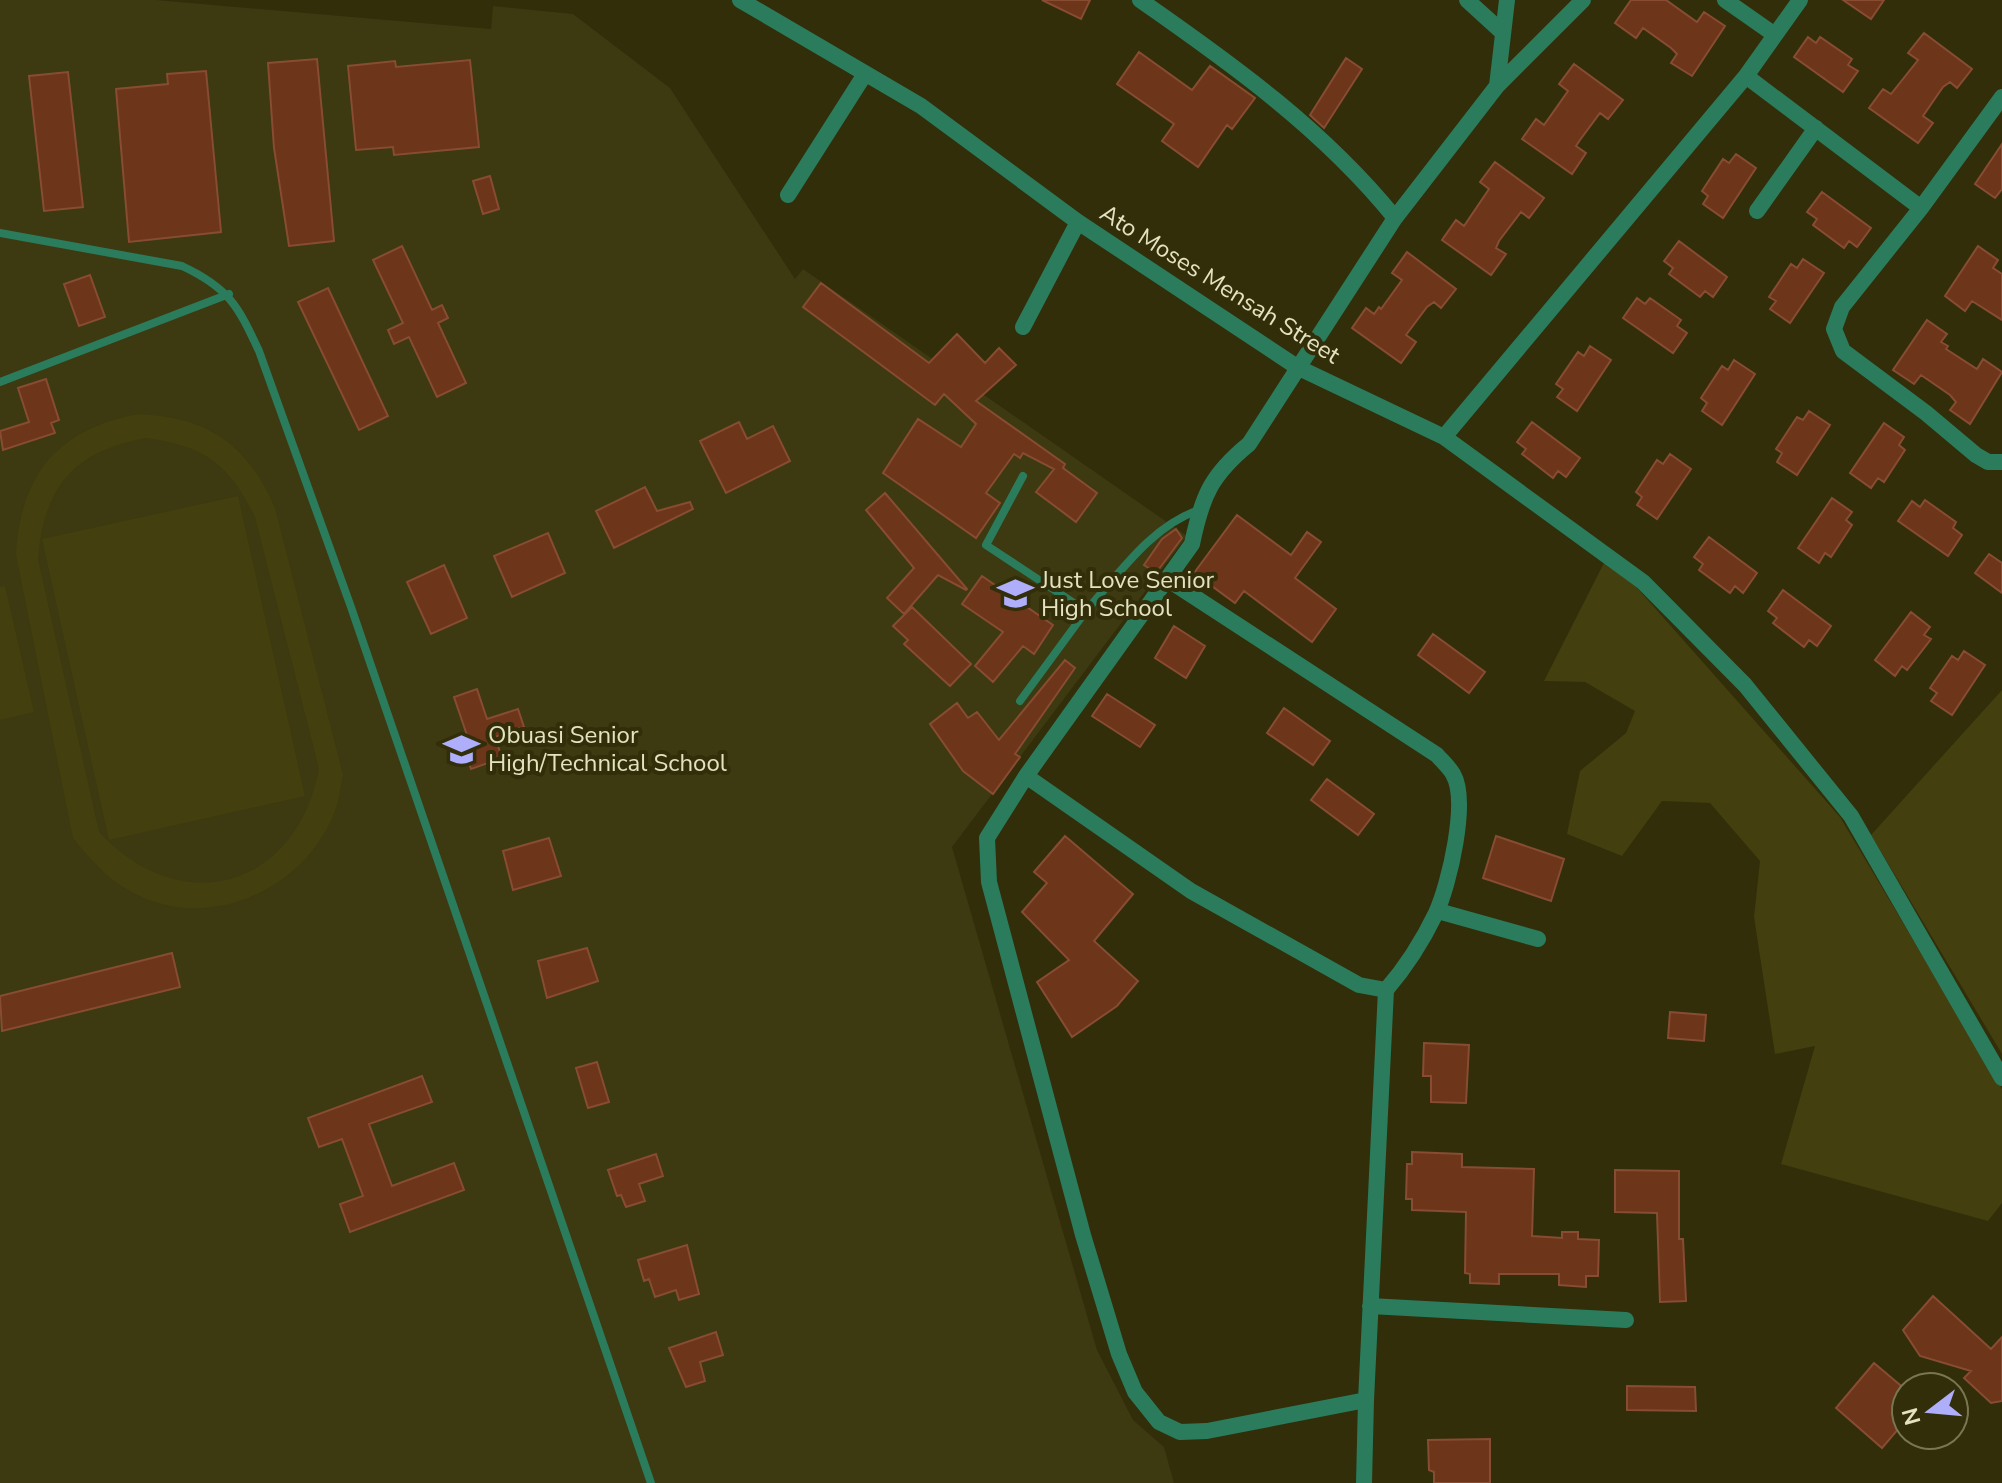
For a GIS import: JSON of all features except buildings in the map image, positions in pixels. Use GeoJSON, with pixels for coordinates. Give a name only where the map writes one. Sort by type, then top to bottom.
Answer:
{"type":"FeatureCollection","features":[{"type":"Feature","properties":{"kind":"street","name":"Ato Moses Mensah Street"},"geometry":{"type":"LineString","coordinates":[[740,0],[921,106],[1078,222],[1297,367],[1444,437],[1643,582],[1745,685],[1851,816],[2002,1078]]}},
{"type":"Feature","properties":{"kind":"street"},"geometry":{"type":"LineString","coordinates":[[1140,0],[1219,55],[1314,132],[1356,170],[1395,218]]}},
{"type":"Feature","properties":{"kind":"street"},"geometry":{"type":"LineString","coordinates":[[1467,0],[1502,32]]}},
{"type":"Feature","properties":{"kind":"street"},"geometry":{"type":"LineString","coordinates":[[1497,86],[1507,0]]}},
{"type":"Feature","properties":{"kind":"street"},"geometry":{"type":"LineString","coordinates":[[1366,1400],[1207,1431],[1180,1432],[1159,1422],[1135,1392],[1119,1354],[1083,1235],[989,882],[987,838],[1026,776],[1192,544],[1199,510],[1211,482],[1223,465],[1249,444],[1395,218],[1497,86],[1583,0]]}},
{"type":"Feature","properties":{"kind":"street"},"geometry":{"type":"LineString","coordinates":[[1725,0],[1775,35]]}},
{"type":"Feature","properties":{"kind":"street"},"geometry":{"type":"LineString","coordinates":[[1444,437],[1746,76],[1800,0]]}},
{"type":"Feature","properties":{"kind":"street"},"geometry":{"type":"LineString","coordinates":[[788,195],[865,74]]}},
{"type":"Feature","properties":{"kind":"street"},"geometry":{"type":"LineString","coordinates":[[1746,76],[1921,208]]}},
{"type":"Feature","properties":{"kind":"street"},"geometry":{"type":"LineString","coordinates":[[2002,97],[1921,208],[1842,307],[1834,329],[1843,351],[1976,455],[1988,462],[2002,462]]}},
{"type":"Feature","properties":{"kind":"street"},"geometry":{"type":"LineString","coordinates":[[1757,211],[1816,128]]}},
{"type":"Feature","properties":{"kind":"street"},"geometry":{"type":"LineString","coordinates":[[1023,327],[1078,222]]}},
{"type":"Feature","properties":{"kind":"street"},"geometry":{"type":"LineString","coordinates":[[1167,579],[1437,755],[1454,775],[1460,800],[1453,851],[1438,911],[1404,970],[1386,990],[1364,1483]]}},
{"type":"Feature","properties":{"kind":"street"},"geometry":{"type":"LineString","coordinates":[[1026,776],[1191,891],[1359,985],[1386,990]]}},
{"type":"Feature","properties":{"kind":"street"},"geometry":{"type":"LineString","coordinates":[[1438,911],[1538,939]]}},
{"type":"Feature","properties":{"kind":"street"},"geometry":{"type":"LineString","coordinates":[[1370,1306],[1626,1320]]}},
{"type":"Feature","properties":{"kind":"lane"},"geometry":{"type":"LineString","coordinates":[[0,233],[182,266],[208,278],[229,294],[259,351],[351,607],[651,1483]]}},
{"type":"Feature","properties":{"kind":"lane"},"geometry":{"type":"LineString","coordinates":[[0,382],[229,294]]}},
{"type":"Feature","properties":{"kind":"lane"},"geometry":{"type":"LineString","coordinates":[[1023,476],[986,545],[1086,611]]}},
{"type":"Feature","properties":{"kind":"lane"},"geometry":{"type":"LineString","coordinates":[[1020,701],[1086,611],[1144,546],[1176,518],[1199,510]]}},
{"type":"Feature","properties":{"kind":"shaded area","name":"Obuasi Senior High/Technical School"},"geometry":{"type":"Polygon","coordinates":[[[0,0],[156,0],[491,29],[493,6],[573,14],[670,88],[795,279],[803,269],[1187,536],[952,847],[1097,1350],[1133,1420],[1164,1447],[1174,1483],[0,1483],[0,0]]]}},
{"type":"Feature","properties":{"kind":"shaded area"},"geometry":{"type":"Polygon","coordinates":[[[139,414],[186,421],[223,438],[252,467],[275,508],[343,775],[333,816],[318,843],[298,866],[248,898],[219,906],[189,908],[159,903],[130,891],[92,861],[73,838],[16,555],[26,501],[49,459],[66,443],[111,421],[139,414]],[[146,438],[121,444],[100,452],[67,476],[47,511],[38,559],[99,832],[131,860],[165,876],[199,883],[232,878],[261,865],[287,842],[306,810],[319,769],[255,517],[225,471],[200,453],[146,438]]]}},
{"type":"Feature","properties":{"kind":"shaded area"},"geometry":{"type":"Polygon","coordinates":[[[238,496],[305,796],[109,840],[42,539],[238,496]]]}},
{"type":"Feature","properties":{"kind":"shaded area"},"geometry":{"type":"Polygon","coordinates":[[[1608,555],[1840,817],[2002,1089],[2002,1203],[1988,1221],[1781,1164],[1815,1046],[1775,1054],[1754,917],[1760,861],[1710,803],[1662,801],[1622,856],[1567,834],[1580,771],[1626,733],[1635,711],[1585,682],[1544,681],[1608,555]]]}},
{"type":"Feature","properties":{"kind":"shaded area"},"geometry":{"type":"Polygon","coordinates":[[[5,586],[34,712],[0,720],[0,587],[5,586]]]}},
{"type":"Feature","properties":{"kind":"shaded area"},"geometry":{"type":"Polygon","coordinates":[[[2002,690],[2002,1054],[1871,835],[2002,690]]]}},
{"type":"Feature","properties":{"kind":"place","name":"Just Love Senior High School"},"geometry":{"type":"Point","coordinates":[1015,594]}},
{"type":"Feature","properties":{"kind":"place","name":"Obuasi Senior High/Technical School"},"geometry":{"type":"Point","coordinates":[462,749]}}]}
